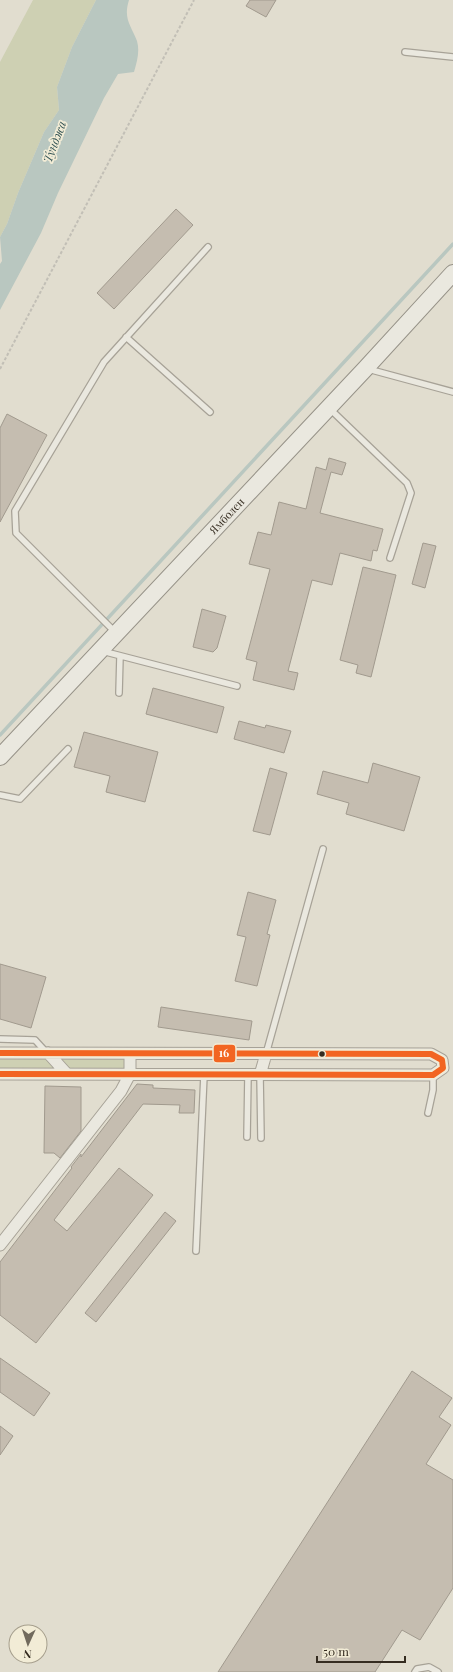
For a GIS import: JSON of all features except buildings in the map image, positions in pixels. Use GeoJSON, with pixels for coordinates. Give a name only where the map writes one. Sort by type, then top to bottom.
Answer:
{"type":"FeatureCollection","features":[{"type":"Feature","properties":{"kind":"main road","name":"Ямболен"},"geometry":{"type":"LineString","coordinates":[[0,757],[365,369],[453,273]]}},
{"type":"Feature","properties":{"kind":"street"},"geometry":{"type":"LineString","coordinates":[[0,1053],[431,1054],[442,1060],[443,1068],[433,1076],[0,1074]]}},
{"type":"Feature","properties":{"kind":"street"},"geometry":{"type":"LineString","coordinates":[[48,1053],[67,1074]]}},
{"type":"Feature","properties":{"kind":"street"},"geometry":{"type":"LineString","coordinates":[[0,1245],[121,1091],[130,1074],[130,1054]]}},
{"type":"Feature","properties":{"kind":"street"},"geometry":{"type":"LineString","coordinates":[[260,1075],[266,1054]]}},
{"type":"Feature","properties":{"kind":"lane"},"geometry":{"type":"LineString","coordinates":[[405,52],[453,57]]}},
{"type":"Feature","properties":{"kind":"lane"},"geometry":{"type":"LineString","coordinates":[[116,633],[16,533],[14,511],[104,362],[208,247]]}},
{"type":"Feature","properties":{"kind":"lane"},"geometry":{"type":"LineString","coordinates":[[126,337],[210,412]]}},
{"type":"Feature","properties":{"kind":"lane"},"geometry":{"type":"LineString","coordinates":[[365,369],[453,392]]}},
{"type":"Feature","properties":{"kind":"lane"},"geometry":{"type":"LineString","coordinates":[[328,408],[408,483],[411,492],[390,558]]}},
{"type":"Feature","properties":{"kind":"lane"},"geometry":{"type":"LineString","coordinates":[[100,650],[237,686]]}},
{"type":"Feature","properties":{"kind":"lane"},"geometry":{"type":"LineString","coordinates":[[119,693],[120,656]]}},
{"type":"Feature","properties":{"kind":"lane"},"geometry":{"type":"LineString","coordinates":[[0,795],[20,799],[68,749]]}},
{"type":"Feature","properties":{"kind":"lane"},"geometry":{"type":"LineString","coordinates":[[266,1054],[323,849]]}},
{"type":"Feature","properties":{"kind":"lane"},"geometry":{"type":"LineString","coordinates":[[0,1039],[35,1040],[48,1053]]}},
{"type":"Feature","properties":{"kind":"lane"},"geometry":{"type":"LineString","coordinates":[[196,1251],[204,1075]]}},
{"type":"Feature","properties":{"kind":"lane"},"geometry":{"type":"LineString","coordinates":[[247,1138],[248,1075]]}},
{"type":"Feature","properties":{"kind":"lane"},"geometry":{"type":"LineString","coordinates":[[260,1075],[261,1138]]}},
{"type":"Feature","properties":{"kind":"lane"},"geometry":{"type":"LineString","coordinates":[[428,1113],[433,1090],[433,1076]]}},
{"type":"Feature","properties":{"kind":"lane"},"geometry":{"type":"LineString","coordinates":[[415,1672],[417,1669],[429,1666],[438,1672]]}},
{"type":"Feature","properties":{"kind":"path"},"geometry":{"type":"LineString","coordinates":[[0,369],[194,0]]}},
{"type":"Feature","properties":{"kind":"green space"},"geometry":{"type":"Polygon","coordinates":[[[33,0],[96,0],[72,47],[57,87],[59,110],[44,132],[18,193],[7,224],[0,237],[0,62],[33,0]]]}},
{"type":"Feature","properties":{"kind":"green space"},"geometry":{"type":"Polygon","coordinates":[[[0,1053],[130,1054],[130,1074],[0,1074],[0,1053]]]}},
{"type":"Feature","properties":{"kind":"water","name":"Тунджа"},"geometry":{"type":"Polygon","coordinates":[[[96,0],[129,0],[127,17],[137,41],[138,49],[134,72],[118,74],[104,98],[58,193],[41,233],[0,310],[0,264],[2,261],[0,237],[7,224],[18,193],[44,132],[59,110],[57,87],[72,47],[96,0]]]}},
{"type":"Feature","properties":{"kind":"waterway"},"geometry":{"type":"LineString","coordinates":[[0,735],[453,244]]}},
{"type":"Feature","properties":{"kind":"transit line","name":"16"},"geometry":{"type":"LineString","coordinates":[[0,1053],[431,1054],[442,1060],[443,1068],[433,1075],[0,1074]]}}]}
